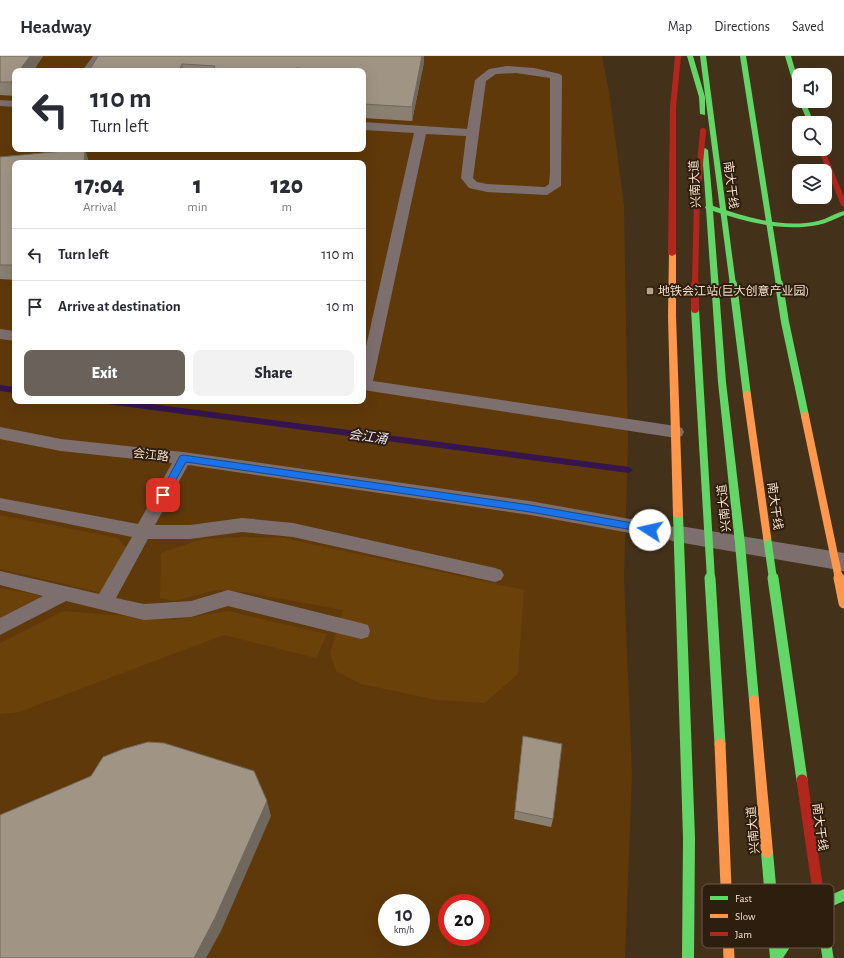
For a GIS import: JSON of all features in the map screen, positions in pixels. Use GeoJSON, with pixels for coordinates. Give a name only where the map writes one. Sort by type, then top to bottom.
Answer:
{"type":"FeatureCollection","features":[{"type":"Feature","properties":{"kind":"main road","name":"兴南大道"},"geometry":{"type":"LineString","coordinates":[[678,56],[673,108],[672,309],[676,460],[680,535]]}},
{"type":"Feature","properties":{"kind":"main road","name":"兴南大道"},"geometry":{"type":"LineString","coordinates":[[690,56],[702,97],[708,207],[722,382],[740,544],[770,884]]}},
{"type":"Feature","properties":{"kind":"main road","name":"南大干线"},"geometry":{"type":"LineString","coordinates":[[703,56],[750,420],[817,884]]}},
{"type":"Feature","properties":{"kind":"main road"},"geometry":{"type":"LineString","coordinates":[[743,56],[785,322],[844,603]]}},
{"type":"Feature","properties":{"kind":"main road"},"geometry":{"type":"LineString","coordinates":[[788,56],[792,69]]}},
{"type":"Feature","properties":{"kind":"main road"},"geometry":{"type":"LineString","coordinates":[[706,88],[697,197],[694,295],[714,613],[727,884]]}},
{"type":"Feature","properties":{"kind":"main road"},"geometry":{"type":"LineString","coordinates":[[824,156],[844,205]]}},
{"type":"Feature","properties":{"kind":"main road"},"geometry":{"type":"LineString","coordinates":[[708,207],[763,224],[793,226],[818,223],[844,213]]}},
{"type":"Feature","properties":{"kind":"main road"},"geometry":{"type":"LineString","coordinates":[[680,535],[689,838],[688,958]]}},
{"type":"Feature","properties":{"kind":"main road"},"geometry":{"type":"LineString","coordinates":[[834,899],[844,895]]}},
{"type":"Feature","properties":{"kind":"main road"},"geometry":{"type":"LineString","coordinates":[[729,948],[729,958]]}},
{"type":"Feature","properties":{"kind":"main road","name":"兴南大道"},"geometry":{"type":"LineString","coordinates":[[775,948],[776,958]]}},
{"type":"Feature","properties":{"kind":"main road"},"geometry":{"type":"LineString","coordinates":[[776,958],[783,948]]}},
{"type":"Feature","properties":{"kind":"main road","name":"南大干线"},"geometry":{"type":"LineString","coordinates":[[827,948],[828,958]]}},
{"type":"Feature","properties":{"kind":"street"},"geometry":{"type":"LineString","coordinates":[[680,535],[844,562]]}},
{"type":"Feature","properties":{"kind":"lane"},"geometry":{"type":"LineString","coordinates":[[90,68],[98,56]]}},
{"type":"Feature","properties":{"kind":"lane"},"geometry":{"type":"LineString","coordinates":[[506,70],[548,72],[556,76],[555,186],[547,191],[487,188],[473,185],[467,178],[472,133],[481,80],[486,75],[493,72],[506,70]]}},
{"type":"Feature","properties":{"kind":"lane"},"geometry":{"type":"LineString","coordinates":[[0,103],[12,104]]}},
{"type":"Feature","properties":{"kind":"lane"},"geometry":{"type":"LineString","coordinates":[[366,126],[472,133]]}},
{"type":"Feature","properties":{"kind":"lane"},"geometry":{"type":"LineString","coordinates":[[366,376],[421,130]]}},
{"type":"Feature","properties":{"kind":"lane"},"geometry":{"type":"LineString","coordinates":[[0,334],[12,336]]}},
{"type":"Feature","properties":{"kind":"lane"},"geometry":{"type":"LineString","coordinates":[[366,385],[676,432]]}},
{"type":"Feature","properties":{"kind":"lane","name":"会江路"},"geometry":{"type":"LineString","coordinates":[[1,433],[61,445],[183,458],[530,508],[680,535]]}},
{"type":"Feature","properties":{"kind":"lane"},"geometry":{"type":"LineString","coordinates":[[104,603],[183,458]]}},
{"type":"Feature","properties":{"kind":"lane"},"geometry":{"type":"LineString","coordinates":[[0,504],[143,532],[190,532],[242,525],[293,530],[495,575]]}},
{"type":"Feature","properties":{"kind":"lane"},"geometry":{"type":"LineString","coordinates":[[0,578],[144,612],[191,609],[228,598],[361,631]]}},
{"type":"Feature","properties":{"kind":"lane"},"geometry":{"type":"LineString","coordinates":[[0,627],[65,593]]}},
{"type":"Feature","properties":{"kind":"shaded area"},"geometry":{"type":"Polygon","coordinates":[[[0,56],[602,56],[609,91],[624,206],[628,443],[624,578],[632,774],[625,958],[0,958],[0,56]]]}},
{"type":"Feature","properties":{"kind":"shaded area"},"geometry":{"type":"Polygon","coordinates":[[[0,515],[118,538],[128,550],[103,593],[0,569],[0,515]]]}},
{"type":"Feature","properties":{"kind":"shaded area"},"geometry":{"type":"Polygon","coordinates":[[[245,537],[284,538],[524,590],[518,674],[485,703],[437,700],[361,684],[336,671],[330,653],[343,610],[244,592],[216,590],[175,601],[160,598],[161,553],[202,539],[245,537]]]}},
{"type":"Feature","properties":{"kind":"shaded area"},"geometry":{"type":"Polygon","coordinates":[[[0,588],[42,596],[0,618],[0,588]]]}},
{"type":"Feature","properties":{"kind":"shaded area"},"geometry":{"type":"Polygon","coordinates":[[[63,611],[175,620],[228,611],[327,634],[316,658],[224,635],[19,712],[0,714],[0,643],[63,611]]]}},
{"type":"Feature","properties":{"kind":"building"},"geometry":{"type":"Polygon","coordinates":[[[0,56],[30,56],[21,68],[12,68],[11,82],[0,82],[0,56]]]}},
{"type":"Feature","properties":{"kind":"building"},"geometry":{"type":"Polygon","coordinates":[[[98,56],[422,56],[412,107],[366,104],[366,68],[214,68],[215,66],[182,64],[180,68],[91,68],[98,56]]]}},
{"type":"Feature","properties":{"kind":"building"},"geometry":{"type":"Polygon","coordinates":[[[53,152],[85,152],[84,160],[12,160],[12,265],[0,265],[0,157],[53,152]]]}},
{"type":"Feature","properties":{"kind":"building"},"geometry":{"type":"Polygon","coordinates":[[[523,736],[562,744],[553,819],[515,811],[523,736]]]}},
{"type":"Feature","properties":{"kind":"building"},"geometry":{"type":"Polygon","coordinates":[[[148,742],[164,743],[254,771],[267,801],[215,918],[194,958],[0,958],[0,815],[91,776],[103,757],[123,749],[148,742]]]}},
{"type":"Feature","properties":{"kind":"waterway","name":"会江涌"},"geometry":{"type":"LineString","coordinates":[[0,388],[12,390]]}},
{"type":"Feature","properties":{"kind":"waterway","name":"会江涌"},"geometry":{"type":"LineString","coordinates":[[130,404],[629,470]]}},
{"type":"Feature","properties":{"kind":"traffic: fast"},"geometry":{"type":"LineString","coordinates":[[690,56],[702,97],[703,114]]}},
{"type":"Feature","properties":{"kind":"traffic: fast"},"geometry":{"type":"LineString","coordinates":[[703,56],[747,395]]}},
{"type":"Feature","properties":{"kind":"traffic: fast"},"geometry":{"type":"LineString","coordinates":[[743,56],[785,322],[805,416]]}},
{"type":"Feature","properties":{"kind":"traffic: fast"},"geometry":{"type":"LineString","coordinates":[[788,56],[792,69]]}},
{"type":"Feature","properties":{"kind":"traffic: fast"},"geometry":{"type":"LineString","coordinates":[[805,108],[808,116]]}},
{"type":"Feature","properties":{"kind":"traffic: fast"},"geometry":{"type":"LineString","coordinates":[[705,150],[722,382],[740,544],[754,700]]}},
{"type":"Feature","properties":{"kind":"traffic: fast"},"geometry":{"type":"LineString","coordinates":[[708,207],[735,216],[776,225],[790,226],[818,223],[844,213]]}},
{"type":"Feature","properties":{"kind":"traffic: fast"},"geometry":{"type":"LineString","coordinates":[[695,309],[720,744]]}},
{"type":"Feature","properties":{"kind":"traffic: fast"},"geometry":{"type":"LineString","coordinates":[[678,515],[689,838],[688,958]]}},
{"type":"Feature","properties":{"kind":"traffic: fast"},"geometry":{"type":"LineString","coordinates":[[767,537],[802,780]]}},
{"type":"Feature","properties":{"kind":"traffic: fast"},"geometry":{"type":"LineString","coordinates":[[767,852],[770,884]]}},
{"type":"Feature","properties":{"kind":"traffic: fast"},"geometry":{"type":"LineString","coordinates":[[834,899],[844,895]]}},
{"type":"Feature","properties":{"kind":"traffic: fast"},"geometry":{"type":"LineString","coordinates":[[775,948],[776,958]]}},
{"type":"Feature","properties":{"kind":"traffic: fast"},"geometry":{"type":"LineString","coordinates":[[776,958],[783,948]]}},
{"type":"Feature","properties":{"kind":"traffic: fast"},"geometry":{"type":"LineString","coordinates":[[827,948],[828,958]]}},
{"type":"Feature","properties":{"kind":"traffic: slow"},"geometry":{"type":"LineString","coordinates":[[672,254],[672,316],[678,515]]}},
{"type":"Feature","properties":{"kind":"traffic: slow"},"geometry":{"type":"LineString","coordinates":[[747,395],[767,537]]}},
{"type":"Feature","properties":{"kind":"traffic: slow"},"geometry":{"type":"LineString","coordinates":[[805,416],[844,603]]}},
{"type":"Feature","properties":{"kind":"traffic: slow"},"geometry":{"type":"LineString","coordinates":[[754,700],[767,852]]}},
{"type":"Feature","properties":{"kind":"traffic: slow"},"geometry":{"type":"LineString","coordinates":[[720,744],[726,884]]}},
{"type":"Feature","properties":{"kind":"traffic: slow"},"geometry":{"type":"LineString","coordinates":[[729,948],[729,958]]}},
{"type":"Feature","properties":{"kind":"traffic: jam"},"geometry":{"type":"LineString","coordinates":[[672,254],[673,108],[678,56]]}},
{"type":"Feature","properties":{"kind":"traffic: jam"},"geometry":{"type":"LineString","coordinates":[[695,309],[697,197],[703,131]]}},
{"type":"Feature","properties":{"kind":"traffic: jam"},"geometry":{"type":"LineString","coordinates":[[824,156],[844,205]]}},
{"type":"Feature","properties":{"kind":"traffic: jam"},"geometry":{"type":"LineString","coordinates":[[802,780],[817,884]]}},
{"type":"Feature","properties":{"kind":"place","name":"地铁会江站(巨大创意产业园)"},"geometry":{"type":"Point","coordinates":[650,291]}},
{"type":"Feature","properties":{"kind":"route"},"geometry":{"type":"LineString","coordinates":[[163,495],[183,458],[530,508],[650,530]]}}]}
